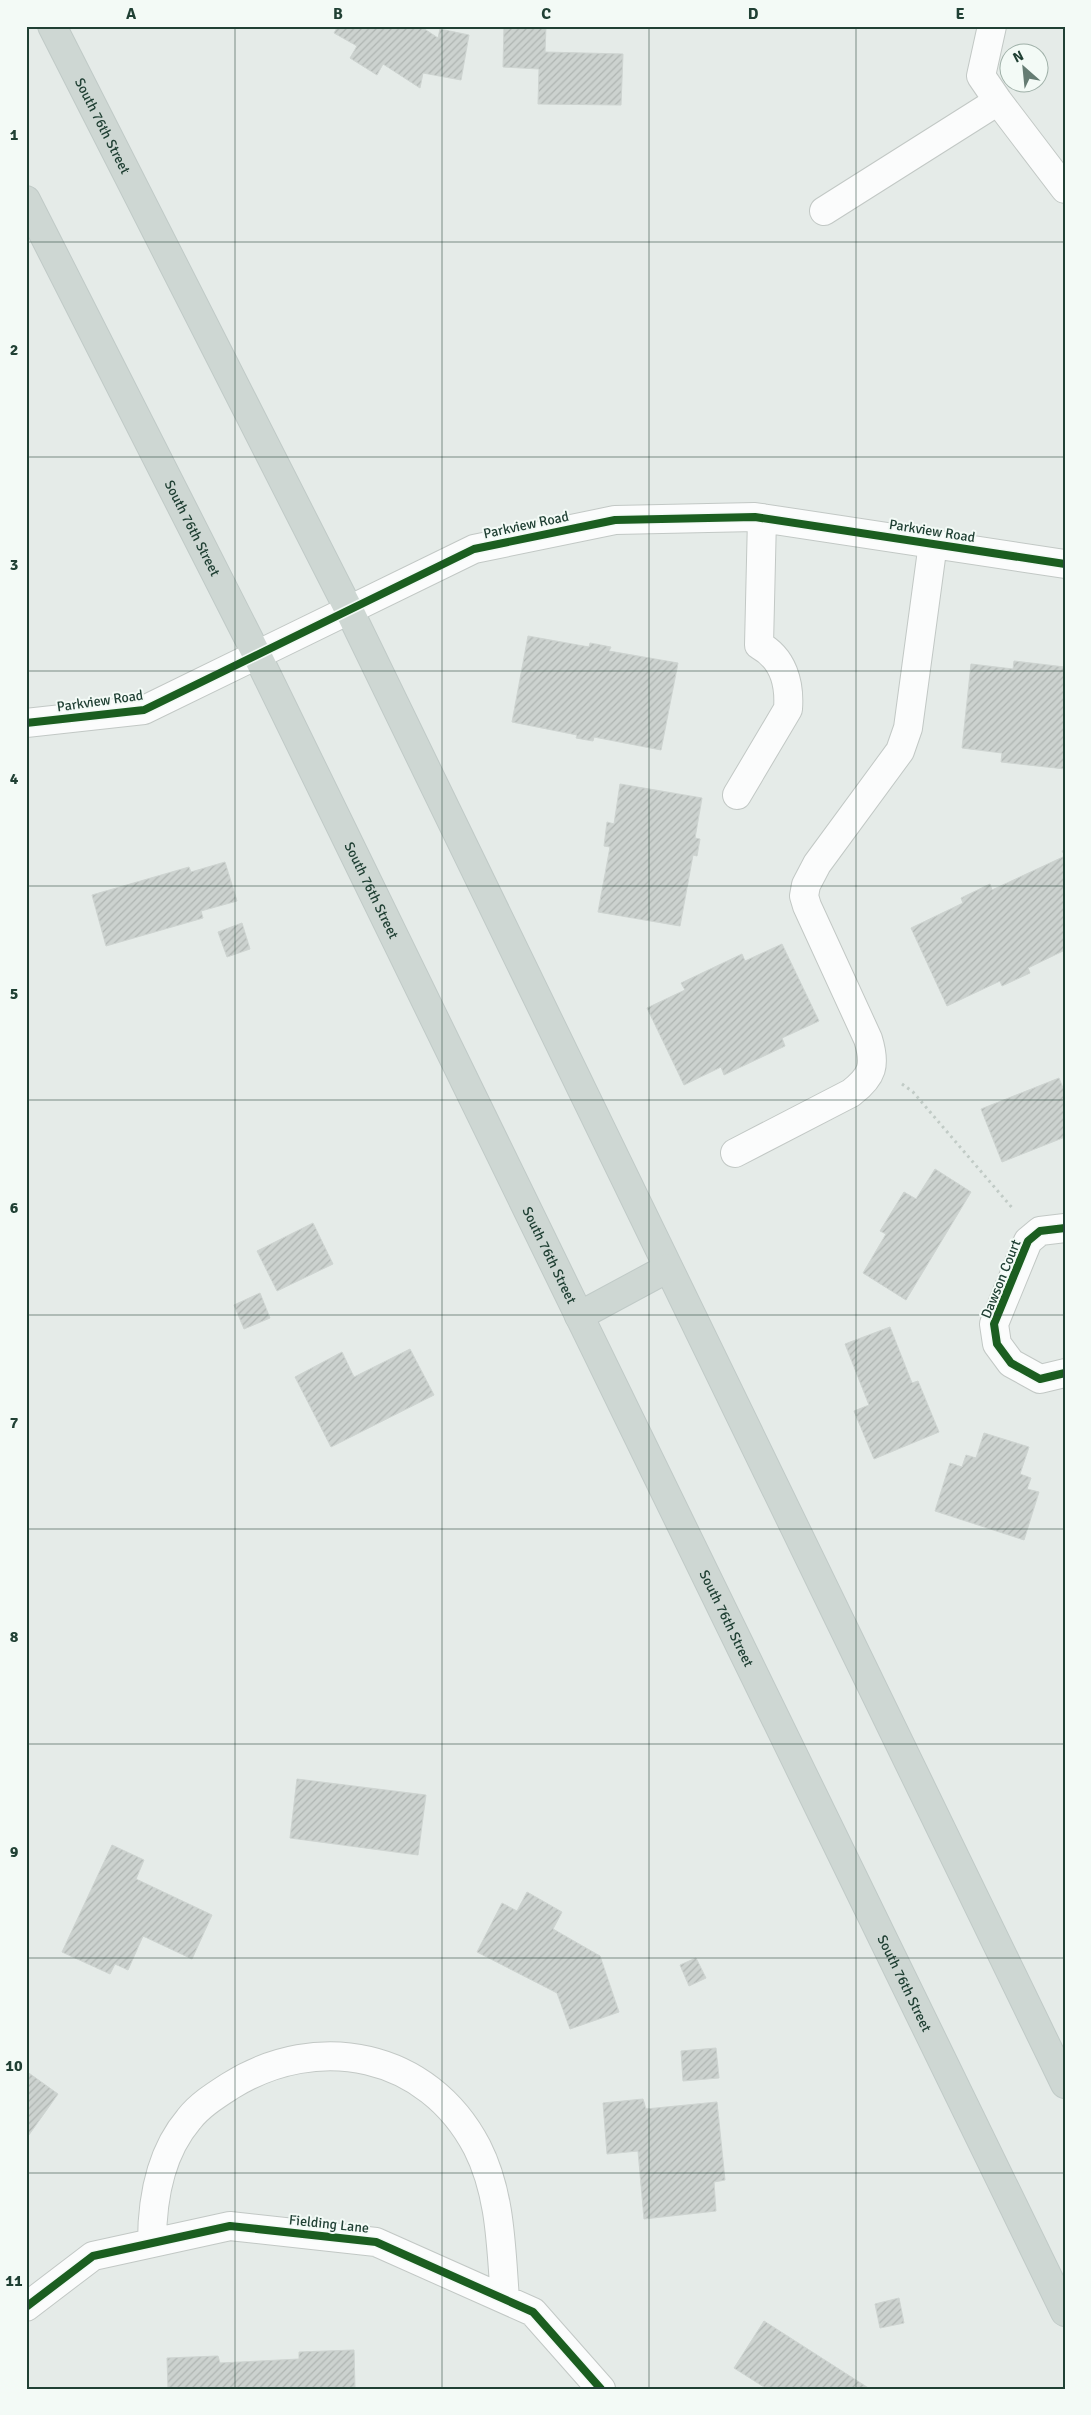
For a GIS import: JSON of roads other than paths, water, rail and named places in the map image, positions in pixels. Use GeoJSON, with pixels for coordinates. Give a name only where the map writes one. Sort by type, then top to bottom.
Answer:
{"type":"FeatureCollection","features":[{"type":"Feature","properties":{"kind":"main road","name":"South 76th Street"},"geometry":{"type":"LineString","coordinates":[[52,26],[348,610],[1065,2084]]}},
{"type":"Feature","properties":{"kind":"main road","name":"South 76th Street"},"geometry":{"type":"LineString","coordinates":[[26,200],[257,655],[1065,2312]]}},
{"type":"Feature","properties":{"kind":"main road"},"geometry":{"type":"LineString","coordinates":[[579,1316],[668,1268]]}},
{"type":"Feature","properties":{"kind":"street"},"geometry":{"type":"LineString","coordinates":[[992,26],[981,76],[998,102],[1065,189]]}},
{"type":"Feature","properties":{"kind":"street"},"geometry":{"type":"LineString","coordinates":[[824,211],[998,102]]}},
{"type":"Feature","properties":{"kind":"street","name":"Parkview Road"},"geometry":{"type":"LineString","coordinates":[[26,723],[144,710],[474,549],[615,520],[762,518],[1065,564]]}},
{"type":"Feature","properties":{"kind":"street"},"geometry":{"type":"LineString","coordinates":[[737,795],[788,709],[789,696],[783,672],[771,651],[759,644],[762,518]]}},
{"type":"Feature","properties":{"kind":"street"},"geometry":{"type":"LineString","coordinates":[[735,1153],[851,1093],[864,1083],[871,1071],[873,1054],[868,1039],[804,896],[806,885],[817,864],[900,752],[908,728],[933,543]]}},
{"type":"Feature","properties":{"kind":"street","name":"Dawson Court"},"geometry":{"type":"LineString","coordinates":[[1065,1228],[1040,1231],[1028,1240],[994,1324],[997,1344],[1011,1363],[1040,1379],[1065,1373]]}},
{"type":"Feature","properties":{"kind":"street"},"geometry":{"type":"LineString","coordinates":[[152,2243],[152,2215],[156,2188],[168,2152],[189,2118],[215,2095],[246,2076],[289,2060],[336,2055],[376,2062],[408,2076],[436,2095],[458,2116],[478,2148],[499,2214],[505,2299]]}},
{"type":"Feature","properties":{"kind":"street","name":"Fielding Lane"},"geometry":{"type":"LineString","coordinates":[[26,2307],[93,2256],[230,2226],[376,2242],[533,2312],[600,2389]]}}]}
